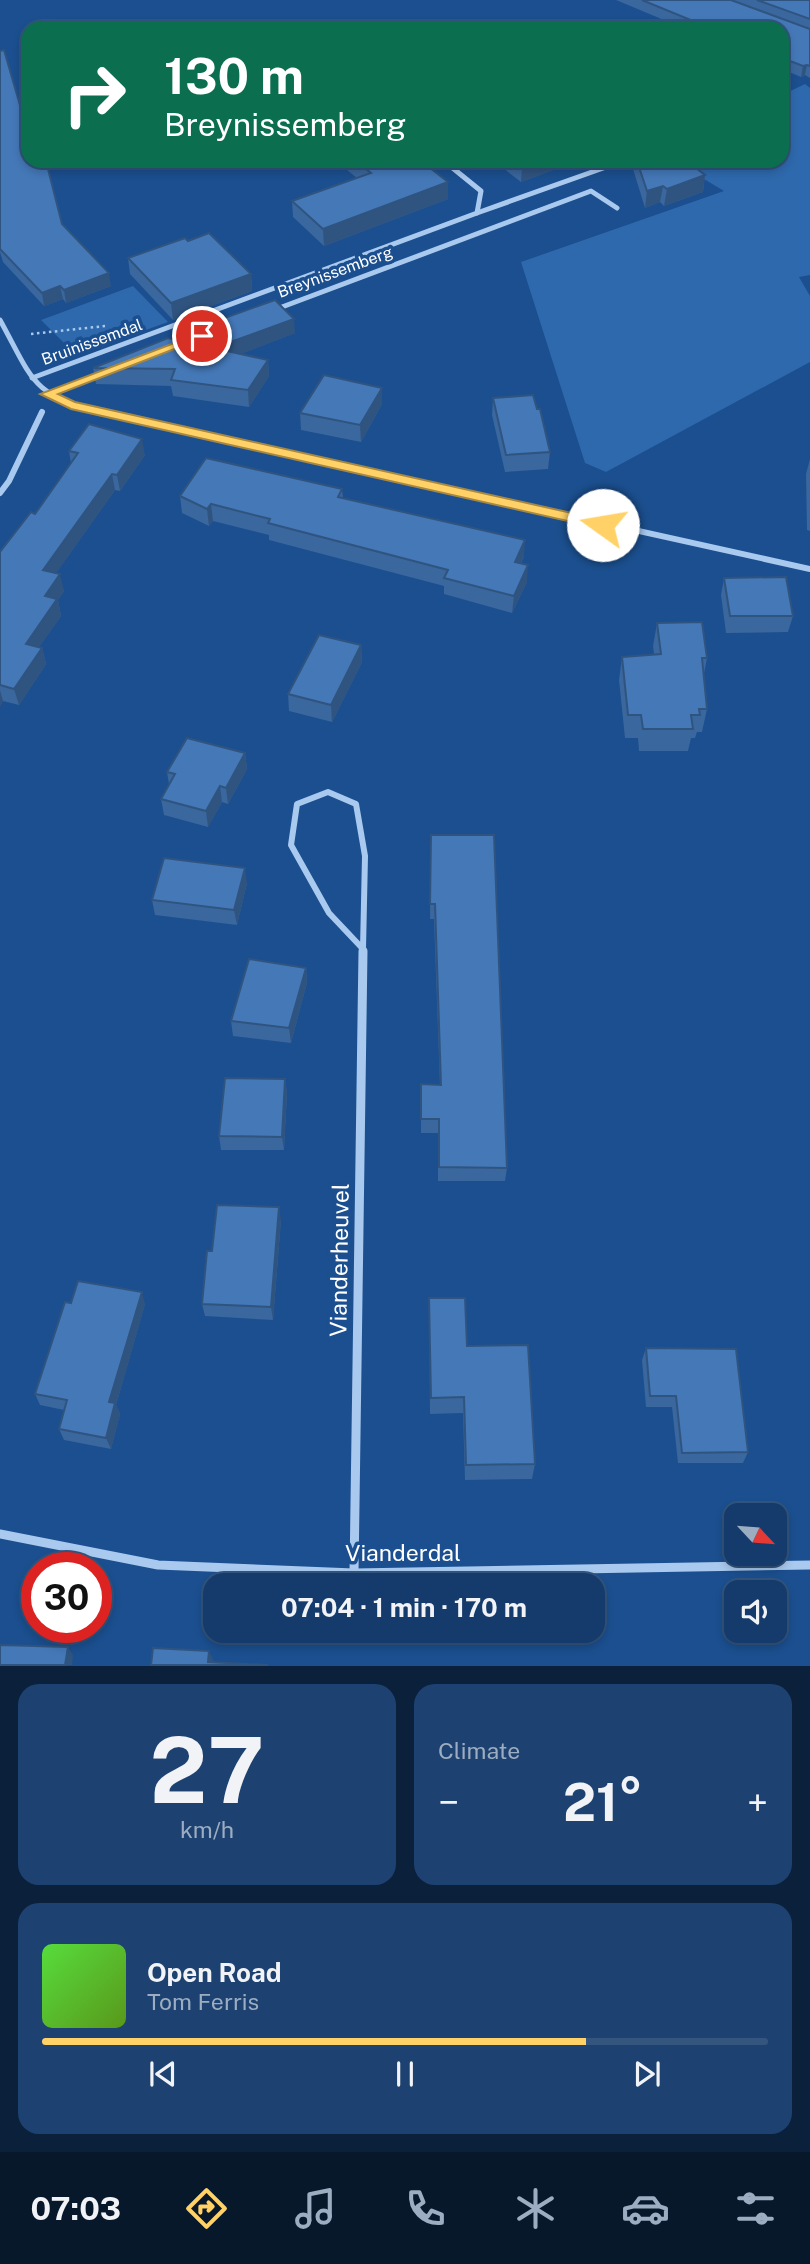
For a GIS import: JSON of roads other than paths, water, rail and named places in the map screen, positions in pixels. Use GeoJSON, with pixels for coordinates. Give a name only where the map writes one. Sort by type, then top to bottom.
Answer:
{"type":"FeatureCollection","features":[{"type":"Feature","properties":{"kind":"street"},"geometry":{"type":"LineString","coordinates":[[453,168],[481,191],[477,214]]}},
{"type":"Feature","properties":{"kind":"street","name":"Bruinissemdal"},"geometry":{"type":"LineString","coordinates":[[32,377],[604,168]]}},
{"type":"Feature","properties":{"kind":"street","name":"Breynissemberg"},"geometry":{"type":"LineString","coordinates":[[267,312],[591,191],[617,208]]}},
{"type":"Feature","properties":{"kind":"street"},"geometry":{"type":"LineString","coordinates":[[0,320],[32,377],[47,394],[85,408],[810,569]]}},
{"type":"Feature","properties":{"kind":"street"},"geometry":{"type":"LineString","coordinates":[[176,346],[215,331]]}},
{"type":"Feature","properties":{"kind":"street"},"geometry":{"type":"LineString","coordinates":[[47,394],[111,370]]}},
{"type":"Feature","properties":{"kind":"street"},"geometry":{"type":"LineString","coordinates":[[0,493],[9,481],[42,412]]}},
{"type":"Feature","properties":{"kind":"street","name":"Vianderheuvel"},"geometry":{"type":"LineString","coordinates":[[354,1573],[365,856],[356,804],[328,792],[298,804],[291,845],[330,913],[363,948]]}},
{"type":"Feature","properties":{"kind":"street","name":"Vianderdal"},"geometry":{"type":"LineString","coordinates":[[0,1534],[158,1565],[354,1573],[810,1565]]}}]}
